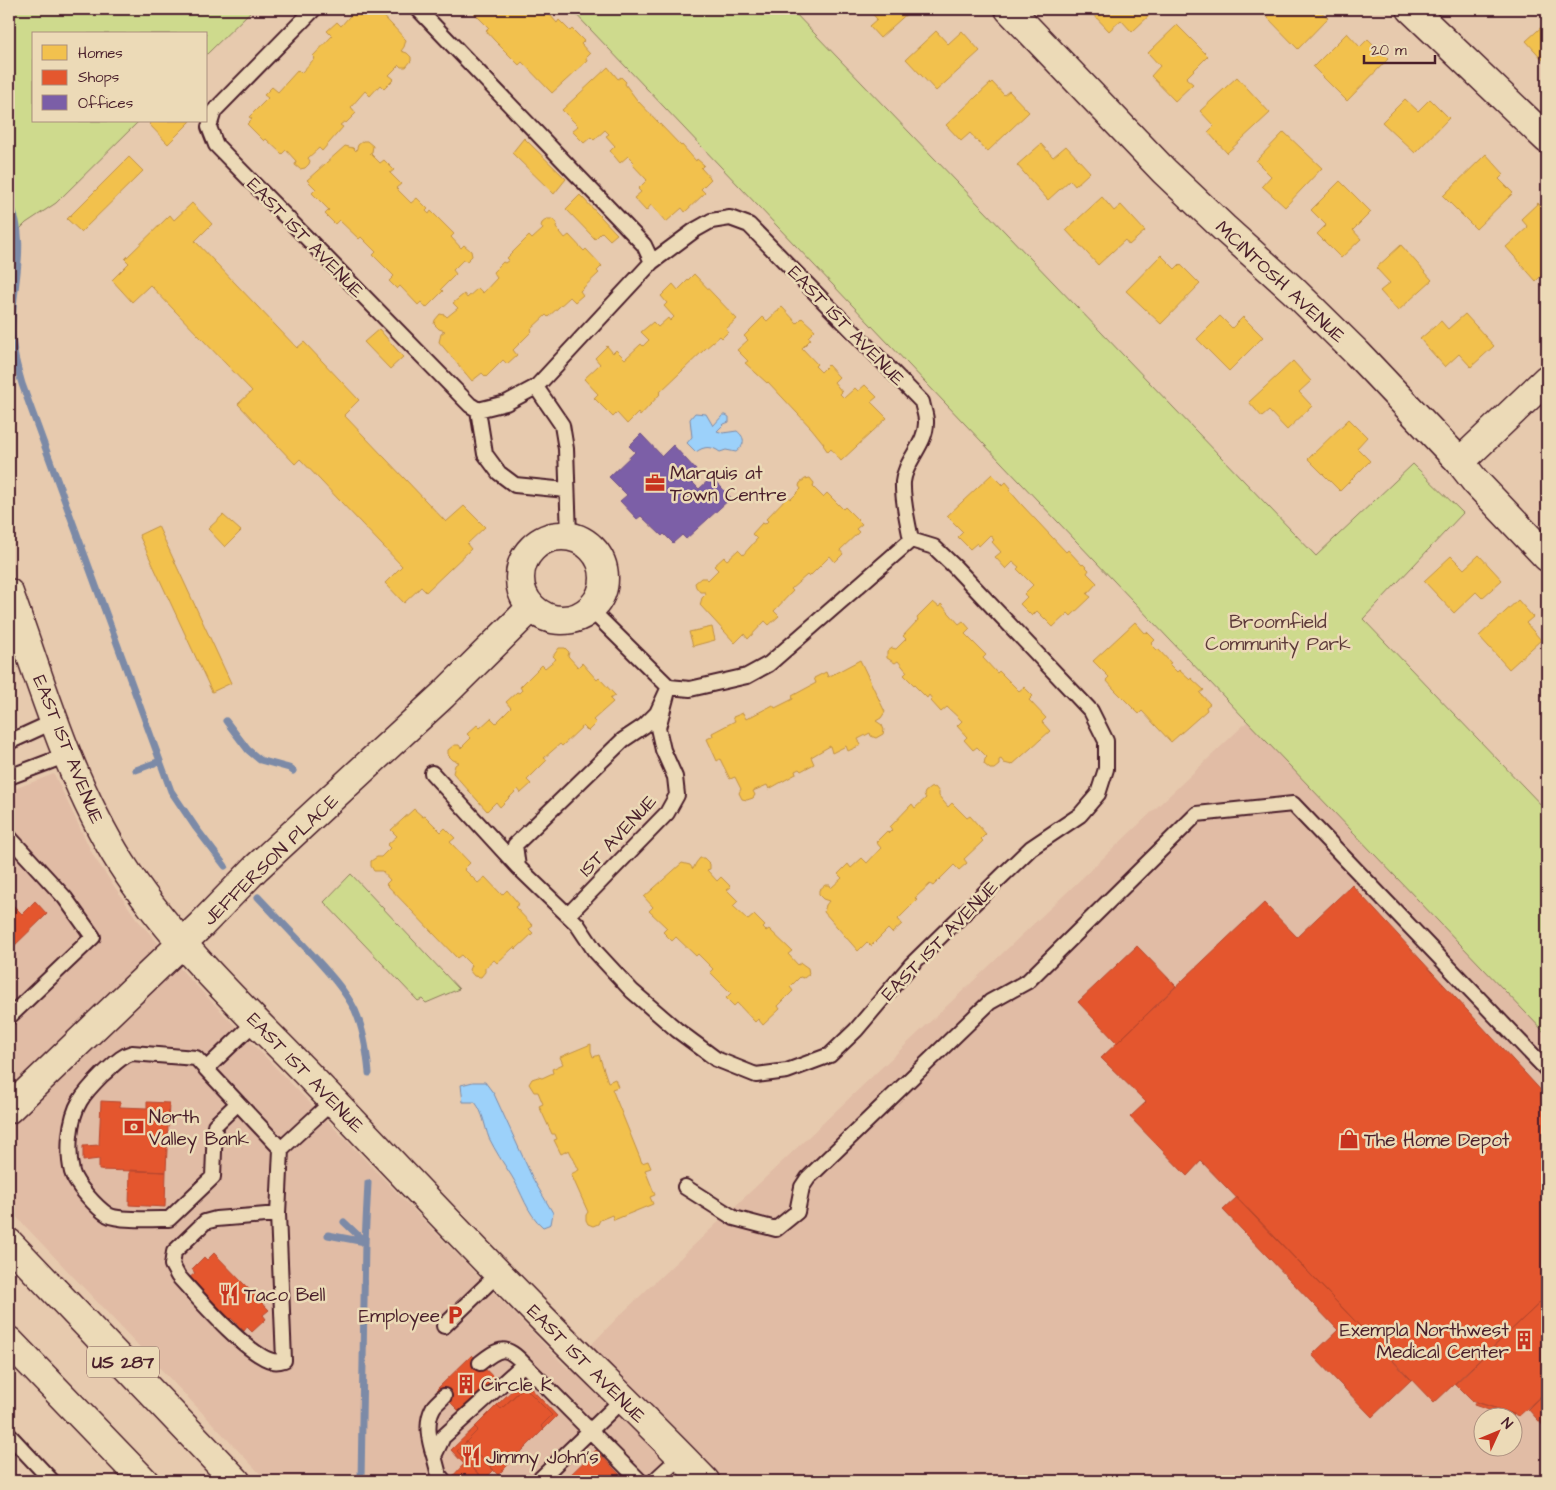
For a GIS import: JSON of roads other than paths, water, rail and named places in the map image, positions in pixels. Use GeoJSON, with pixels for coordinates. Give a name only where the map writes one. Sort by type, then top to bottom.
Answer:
{"type":"FeatureCollection","features":[{"type":"Feature","properties":{"kind":"street","name":"MCINTOSH AVENUE"},"geometry":{"type":"LineString","coordinates":[[1009,9],[1164,171],[1293,290],[1357,353],[1547,557]]}},
{"type":"Feature","properties":{"kind":"street"},"geometry":{"type":"LineString","coordinates":[[1411,9],[1547,140]]}},
{"type":"Feature","properties":{"kind":"street"},"geometry":{"type":"LineString","coordinates":[[1460,462],[1547,379]]}},
{"type":"Feature","properties":{"kind":"street"},"geometry":{"type":"LineString","coordinates":[[554,536],[569,536],[582,540],[593,548],[601,559],[604,572],[604,586],[600,599],[591,610],[579,617],[564,621],[550,619],[531,608],[522,589],[520,575],[523,562],[530,550],[542,541],[554,536]]}},
{"type":"Feature","properties":{"kind":"street","name":"EAST 1ST AVENUE"},"geometry":{"type":"LineString","coordinates":[[9,593],[67,755],[100,827],[122,864],[156,911],[183,943],[256,1021],[498,1273],[705,1481]]}},
{"type":"Feature","properties":{"kind":"street","name":"JEFFERSON PLACE"},"geometry":{"type":"LineString","coordinates":[[9,1109],[183,943],[256,868],[443,695],[531,608]]}},
{"type":"Feature","properties":{"kind":"street","name":"US 287"},"geometry":{"type":"LineString","coordinates":[[9,1243],[236,1481]]}},
{"type":"Feature","properties":{"kind":"street"},"geometry":{"type":"LineString","coordinates":[[9,1341],[144,1481]]}},
{"type":"Feature","properties":{"kind":"lane","name":"EAST 1ST AVENUE"},"geometry":{"type":"LineString","coordinates":[[314,9],[214,111],[209,127],[216,145],[470,405],[478,410],[506,403],[536,387],[652,262],[695,230],[711,221],[730,218],[749,225],[922,402],[926,421],[923,438],[910,460],[903,482],[911,540],[934,547],[955,567],[1091,711],[1106,741],[1106,769],[1098,794],[1080,815],[1031,848],[911,965],[856,1030],[830,1055],[788,1071],[756,1075],[716,1059],[677,1030],[630,989],[595,951],[577,924],[518,867],[432,772]]}},
{"type":"Feature","properties":{"kind":"lane"},"geometry":{"type":"LineString","coordinates":[[418,9],[644,245],[652,262]]}},
{"type":"Feature","properties":{"kind":"lane"},"geometry":{"type":"LineString","coordinates":[[536,387],[562,425],[566,449],[569,536]]}},
{"type":"Feature","properties":{"kind":"lane"},"geometry":{"type":"LineString","coordinates":[[478,410],[485,454],[499,473],[515,484],[566,490]]}},
{"type":"Feature","properties":{"kind":"lane"},"geometry":{"type":"LineString","coordinates":[[591,610],[669,687],[690,689],[747,676],[769,664],[911,540]]}},
{"type":"Feature","properties":{"kind":"lane"},"geometry":{"type":"LineString","coordinates":[[518,867],[514,845],[622,740],[644,726],[657,713],[669,687]]}},
{"type":"Feature","properties":{"kind":"lane","name":"1ST AVENUE"},"geometry":{"type":"LineString","coordinates":[[568,915],[667,813],[677,796],[675,777],[663,750],[658,728],[669,687]]}},
{"type":"Feature","properties":{"kind":"lane"},"geometry":{"type":"LineString","coordinates":[[9,742],[55,722]]}},
{"type":"Feature","properties":{"kind":"lane"},"geometry":{"type":"LineString","coordinates":[[9,778],[67,755]]}},
{"type":"Feature","properties":{"kind":"lane"},"geometry":{"type":"LineString","coordinates":[[685,1186],[734,1218],[776,1229],[797,1212],[802,1188],[808,1178],[990,1002],[1028,981],[1197,814],[1293,804],[1547,1070]]}},
{"type":"Feature","properties":{"kind":"lane"},"geometry":{"type":"LineString","coordinates":[[9,837],[65,898],[93,937],[9,1017]]}},
{"type":"Feature","properties":{"kind":"lane"},"geometry":{"type":"LineString","coordinates":[[206,1069],[256,1021]]}},
{"type":"Feature","properties":{"kind":"lane"},"geometry":{"type":"LineString","coordinates":[[238,1103],[215,1125],[213,1177],[169,1219],[117,1218],[109,1216],[82,1190],[72,1173],[70,1145],[72,1120],[79,1102],[89,1088],[124,1055],[132,1053],[196,1058],[281,1149]]}},
{"type":"Feature","properties":{"kind":"lane"},"geometry":{"type":"LineString","coordinates":[[278,1214],[216,1219],[205,1222],[178,1247],[172,1259],[172,1265],[178,1276],[244,1344],[266,1359],[274,1362],[284,1360],[278,1214],[281,1149],[333,1101]]}},
{"type":"Feature","properties":{"kind":"lane"},"geometry":{"type":"LineString","coordinates":[[9,1252],[92,1330]]}},
{"type":"Feature","properties":{"kind":"lane"},"geometry":{"type":"LineString","coordinates":[[444,1326],[498,1273]]}},
{"type":"Feature","properties":{"kind":"lane"},"geometry":{"type":"LineString","coordinates":[[480,1362],[492,1353],[504,1350],[514,1353],[588,1431],[640,1481]]}},
{"type":"Feature","properties":{"kind":"lane"},"geometry":{"type":"LineString","coordinates":[[434,1456],[443,1437],[524,1364]]}},
{"type":"Feature","properties":{"kind":"lane"},"geometry":{"type":"LineString","coordinates":[[444,1396],[433,1407],[429,1423],[429,1438],[439,1476],[444,1481]]}},
{"type":"Feature","properties":{"kind":"lane"},"geometry":{"type":"LineString","coordinates":[[538,1481],[623,1399]]}},
{"type":"Feature","properties":{"kind":"lane"},"geometry":{"type":"LineString","coordinates":[[9,1435],[52,1481]]}},
{"type":"Feature","properties":{"kind":"lane"},"geometry":{"type":"LineString","coordinates":[[654,1481],[681,1456]]}},
{"type":"Feature","properties":{"kind":"water"},"geometry":{"type":"Polygon","coordinates":[[[695,413],[706,414],[713,426],[723,415],[729,417],[729,422],[717,431],[723,433],[737,431],[743,439],[741,447],[736,452],[726,450],[720,452],[708,448],[696,452],[687,443],[692,437],[690,419],[695,413]]]}},
{"type":"Feature","properties":{"kind":"water"},"geometry":{"type":"Polygon","coordinates":[[[485,1082],[494,1094],[533,1179],[553,1213],[551,1224],[543,1227],[537,1222],[489,1138],[478,1106],[475,1102],[463,1102],[461,1085],[485,1082]]]}},
{"type":"Feature","properties":{"kind":"waterway"},"geometry":{"type":"LineString","coordinates":[[9,201],[15,216],[19,248],[12,341],[22,384],[171,791],[225,866]]}},
{"type":"Feature","properties":{"kind":"waterway"},"geometry":{"type":"LineString","coordinates":[[226,721],[248,750],[260,760],[289,768],[293,771]]}},
{"type":"Feature","properties":{"kind":"waterway"},"geometry":{"type":"LineString","coordinates":[[136,770],[160,761]]}},
{"type":"Feature","properties":{"kind":"waterway"},"geometry":{"type":"LineString","coordinates":[[258,897],[327,971],[350,1002],[355,1010],[363,1033],[369,1073]]}},
{"type":"Feature","properties":{"kind":"waterway"},"geometry":{"type":"LineString","coordinates":[[361,1481],[365,1242],[368,1183]]}},
{"type":"Feature","properties":{"kind":"waterway"},"geometry":{"type":"LineString","coordinates":[[344,1222],[365,1242]]}},
{"type":"Feature","properties":{"kind":"waterway"},"geometry":{"type":"LineString","coordinates":[[328,1235],[365,1242]]}},
{"type":"Feature","properties":{"kind":"place","name":"Marquis at Town Centre"},"geometry":{"type":"Point","coordinates":[655,483]}},
{"type":"Feature","properties":{"kind":"place","name":"North Valley Bank"},"geometry":{"type":"Point","coordinates":[134,1127]}},
{"type":"Feature","properties":{"kind":"place","name":"The Home Depot"},"geometry":{"type":"Point","coordinates":[1349,1139]}},
{"type":"Feature","properties":{"kind":"place","name":"Taco Bell"},"geometry":{"type":"Point","coordinates":[229,1294]}},
{"type":"Feature","properties":{"kind":"place","name":"Employee"},"geometry":{"type":"Point","coordinates":[455,1315]}},
{"type":"Feature","properties":{"kind":"place","name":"Exempla Northwest Medical Center"},"geometry":{"type":"Point","coordinates":[1524,1340]}},
{"type":"Feature","properties":{"kind":"place","name":"Circle K"},"geometry":{"type":"Point","coordinates":[466,1384]}},
{"type":"Feature","properties":{"kind":"place","name":"Jimmy John's"},"geometry":{"type":"Point","coordinates":[471,1456]}},
{"type":"Feature","properties":{"kind":"park label","name":"Broomfield Community Park"},"geometry":{"type":"Point","coordinates":[1278,632]}}]}
